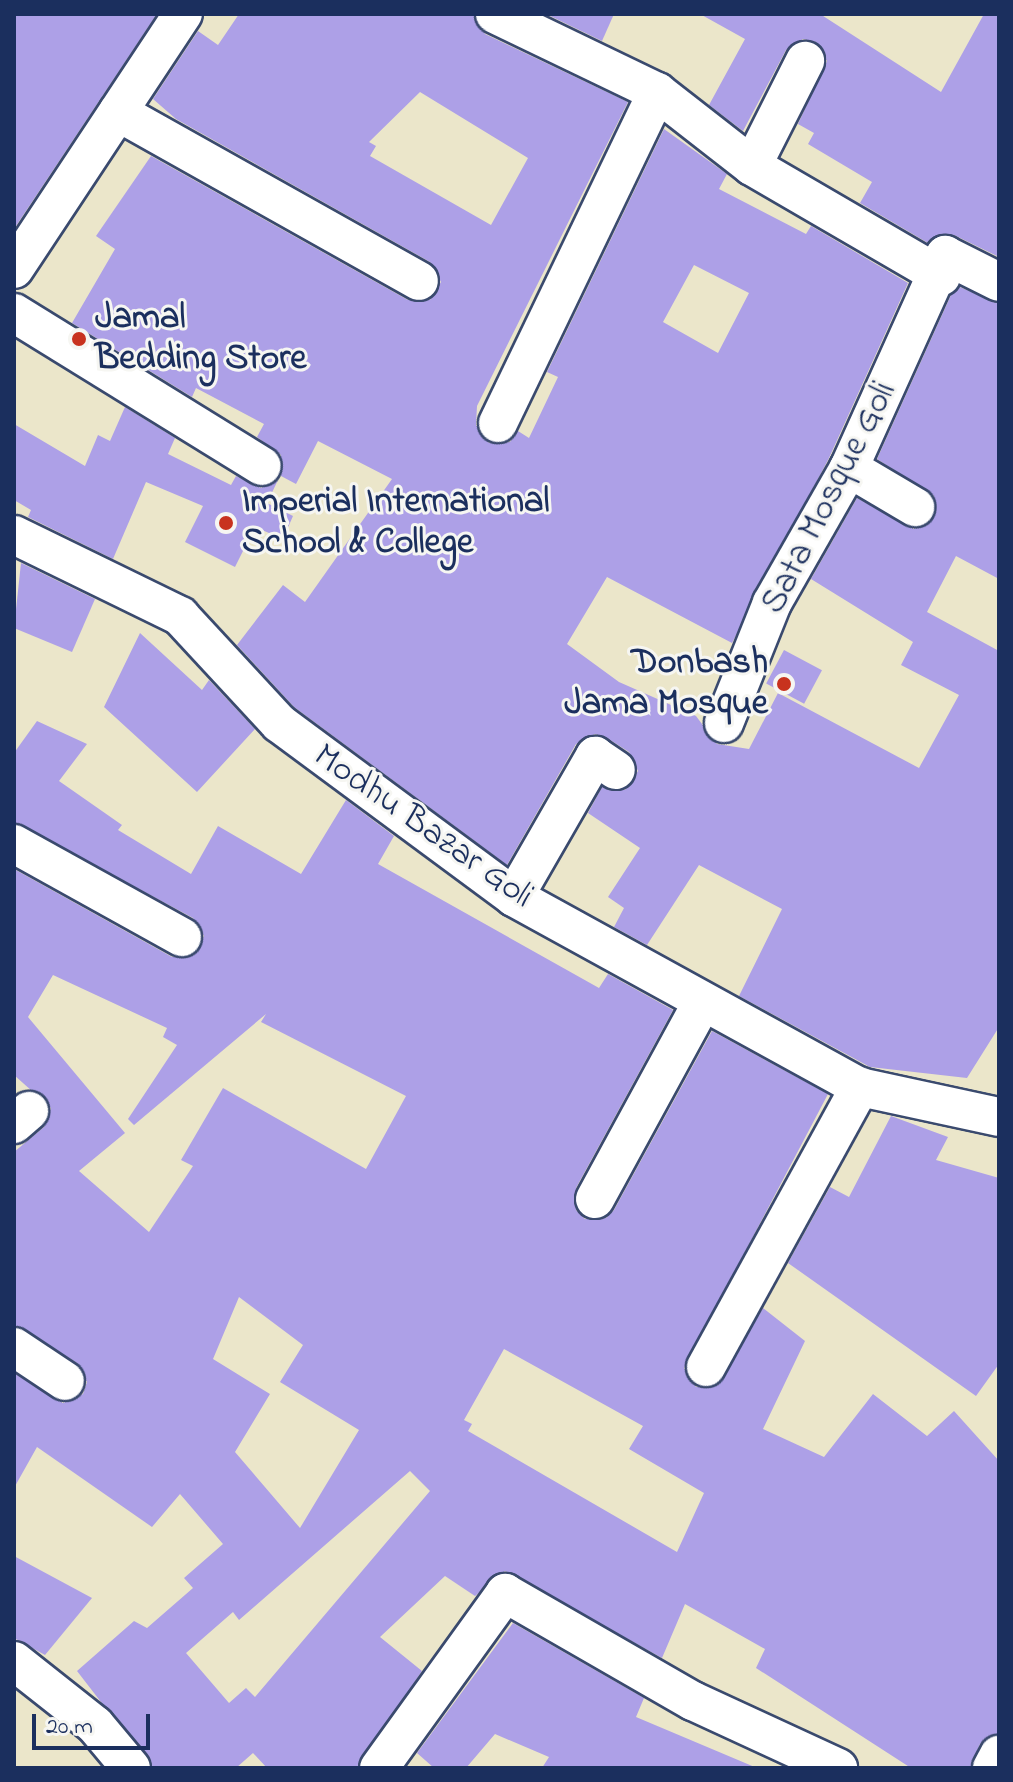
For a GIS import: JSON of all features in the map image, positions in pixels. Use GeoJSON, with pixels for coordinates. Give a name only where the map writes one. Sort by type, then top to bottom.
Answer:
{"type":"FeatureCollection","features":[{"type":"Feature","properties":{"kind":"street"},"geometry":{"type":"LineString","coordinates":[[14,269],[183,14]]}},
{"type":"Feature","properties":{"kind":"street"},"geometry":{"type":"LineString","coordinates":[[495,14],[657,92],[752,166],[941,276],[945,255],[999,282]]}},
{"type":"Feature","properties":{"kind":"street"},"geometry":{"type":"LineString","coordinates":[[752,166],[805,61]]}},
{"type":"Feature","properties":{"kind":"street"},"geometry":{"type":"LineString","coordinates":[[498,423],[657,92]]}},
{"type":"Feature","properties":{"kind":"street"},"geometry":{"type":"LineString","coordinates":[[118,112],[419,281]]}},
{"type":"Feature","properties":{"kind":"street","name":"Sata Mosque Goli"},"geometry":{"type":"LineString","coordinates":[[724,723],[772,603],[849,468],[941,276]]}},
{"type":"Feature","properties":{"kind":"street"},"geometry":{"type":"LineString","coordinates":[[14,313],[262,466]]}},
{"type":"Feature","properties":{"kind":"street"},"geometry":{"type":"LineString","coordinates":[[849,468],[915,507]]}},
{"type":"Feature","properties":{"kind":"street","name":"Modhu Bazar Goli"},"geometry":{"type":"LineString","coordinates":[[14,535],[180,616],[279,723],[514,897],[702,1003],[860,1087],[999,1117]]}},
{"type":"Feature","properties":{"kind":"street"},"geometry":{"type":"LineString","coordinates":[[514,897],[595,756],[616,770]]}},
{"type":"Feature","properties":{"kind":"street"},"geometry":{"type":"LineString","coordinates":[[14,844],[182,937]]}},
{"type":"Feature","properties":{"kind":"street"},"geometry":{"type":"LineString","coordinates":[[595,1199],[702,1003]]}},
{"type":"Feature","properties":{"kind":"street"},"geometry":{"type":"LineString","coordinates":[[706,1367],[860,1087]]}},
{"type":"Feature","properties":{"kind":"street"},"geometry":{"type":"LineString","coordinates":[[14,1347],[65,1381]]}},
{"type":"Feature","properties":{"kind":"street"},"geometry":{"type":"LineString","coordinates":[[379,1768],[505,1593],[693,1701],[838,1768]]}},
{"type":"Feature","properties":{"kind":"street"},"geometry":{"type":"LineString","coordinates":[[14,1661],[95,1725],[131,1768]]}},
{"type":"Feature","properties":{"kind":"street"},"geometry":{"type":"LineString","coordinates":[[992,1768],[999,1755]]}},
{"type":"Feature","properties":{"kind":"building"},"geometry":{"type":"Polygon","coordinates":[[[14,14],[157,14],[14,229],[14,14]]]}},
{"type":"Feature","properties":{"kind":"building"},"geometry":{"type":"Polygon","coordinates":[[[239,14],[473,14],[485,34],[628,102],[477,406],[476,425],[489,443],[510,442],[518,431],[529,438],[558,377],[547,372],[664,129],[727,174],[719,189],[806,234],[811,226],[908,283],[829,458],[732,643],[607,577],[567,644],[619,682],[696,716],[717,744],[749,749],[778,693],[919,768],[959,695],[901,665],[913,642],[811,579],[857,498],[914,529],[933,519],[934,496],[877,459],[951,295],[960,287],[999,304],[999,579],[956,556],[927,612],[999,651],[999,1027],[967,1078],[870,1067],[739,996],[782,909],[699,865],[647,945],[614,927],[624,908],[608,897],[640,848],[588,813],[602,787],[625,790],[638,771],[629,752],[607,738],[595,734],[576,744],[507,865],[294,707],[237,645],[283,585],[305,602],[392,479],[318,441],[296,484],[281,476],[281,455],[257,437],[264,424],[196,388],[192,397],[72,323],[115,249],[96,236],[151,156],[408,300],[430,300],[441,282],[430,262],[176,119],[153,99],[198,31],[218,45],[239,14]],[[420,92],[369,142],[376,146],[370,156],[491,225],[528,158],[420,92]],[[694,265],[663,322],[718,353],[749,293],[694,265]]]}},
{"type":"Feature","properties":{"kind":"building"},"geometry":{"type":"Polygon","coordinates":[[[546,14],[614,14],[602,41],[546,14]]]}},
{"type":"Feature","properties":{"kind":"building"},"geometry":{"type":"Polygon","coordinates":[[[700,14],[820,14],[941,92],[984,14],[999,14],[999,257],[954,235],[928,243],[860,203],[872,182],[808,144],[814,133],[798,124],[827,61],[816,42],[803,39],[786,50],[743,131],[709,105],[745,39],[700,14]]]}},
{"type":"Feature","properties":{"kind":"building"},"geometry":{"type":"Polygon","coordinates":[[[125,407],[175,438],[168,454],[231,485],[236,476],[261,488],[278,480],[267,503],[293,516],[283,539],[255,527],[235,567],[185,542],[203,506],[146,482],[113,559],[28,517],[31,510],[14,500],[14,424],[85,466],[98,435],[110,441],[125,407]]]}},
{"type":"Feature","properties":{"kind":"building"},"geometry":{"type":"Polygon","coordinates":[[[21,563],[95,599],[72,652],[14,628],[21,563]]]}},
{"type":"Feature","properties":{"kind":"building"},"geometry":{"type":"Polygon","coordinates":[[[140,633],[202,690],[209,680],[255,729],[197,792],[104,707],[140,633]]]}},
{"type":"Feature","properties":{"kind":"building"},"geometry":{"type":"Polygon","coordinates":[[[784,650],[822,670],[804,704],[766,684],[784,650]]]}},
{"type":"Feature","properties":{"kind":"building"},"geometry":{"type":"Polygon","coordinates":[[[37,721],[87,744],[59,781],[122,825],[118,830],[191,874],[218,826],[301,874],[346,800],[394,836],[378,864],[599,988],[608,974],[673,1010],[576,1188],[576,1210],[585,1219],[606,1218],[614,1210],[712,1031],[828,1094],[684,1368],[696,1387],[718,1385],[763,1308],[805,1341],[763,1429],[824,1457],[873,1394],[927,1436],[954,1411],[999,1461],[999,1733],[980,1744],[970,1768],[911,1768],[756,1668],[765,1649],[685,1604],[662,1658],[505,1571],[475,1596],[445,1576],[380,1637],[422,1671],[357,1768],[267,1768],[253,1753],[236,1768],[152,1768],[77,1671],[134,1621],[147,1628],[193,1588],[184,1578],[223,1544],[180,1494],[152,1527],[37,1447],[14,1488],[14,1373],[63,1403],[83,1394],[87,1382],[77,1363],[14,1325],[14,1152],[44,1127],[51,1108],[14,1075],[14,869],[172,957],[194,955],[204,936],[193,918],[14,822],[14,753],[37,721]],[[53,975],[28,1017],[125,1133],[79,1171],[149,1232],[193,1166],[181,1160],[223,1088],[366,1169],[406,1096],[261,1022],[266,1014],[134,1125],[128,1119],[177,1045],[163,1037],[167,1028],[53,975]],[[239,1297],[213,1359],[270,1394],[235,1452],[300,1528],[359,1430],[280,1382],[303,1345],[239,1297]],[[504,1349],[464,1420],[472,1424],[468,1431],[677,1552],[704,1493],[629,1449],[643,1426],[504,1349]],[[410,1471],[239,1620],[233,1612],[186,1653],[229,1703],[246,1688],[255,1697],[430,1491],[410,1471]]]}},
{"type":"Feature","properties":{"kind":"building"},"geometry":{"type":"Polygon","coordinates":[[[891,1116],[948,1137],[936,1160],[999,1178],[999,1364],[976,1396],[788,1263],[830,1187],[849,1197],[891,1116]]]}},
{"type":"Feature","properties":{"kind":"building"},"geometry":{"type":"Polygon","coordinates":[[[14,1556],[92,1598],[45,1655],[14,1638],[14,1556]]]}},
{"type":"Feature","properties":{"kind":"building"},"geometry":{"type":"Polygon","coordinates":[[[513,1623],[644,1698],[636,1717],[757,1768],[542,1768],[549,1757],[495,1734],[466,1768],[434,1768],[417,1753],[513,1623]]]}},
{"type":"Feature","properties":{"kind":"place","name":"Jamal Bedding Store"},"geometry":{"type":"Point","coordinates":[79,339]}},
{"type":"Feature","properties":{"kind":"place","name":"Imperial International School & College"},"geometry":{"type":"Point","coordinates":[226,523]}},
{"type":"Feature","properties":{"kind":"place","name":"Donbash Jama Mosque"},"geometry":{"type":"Point","coordinates":[784,684]}}]}
